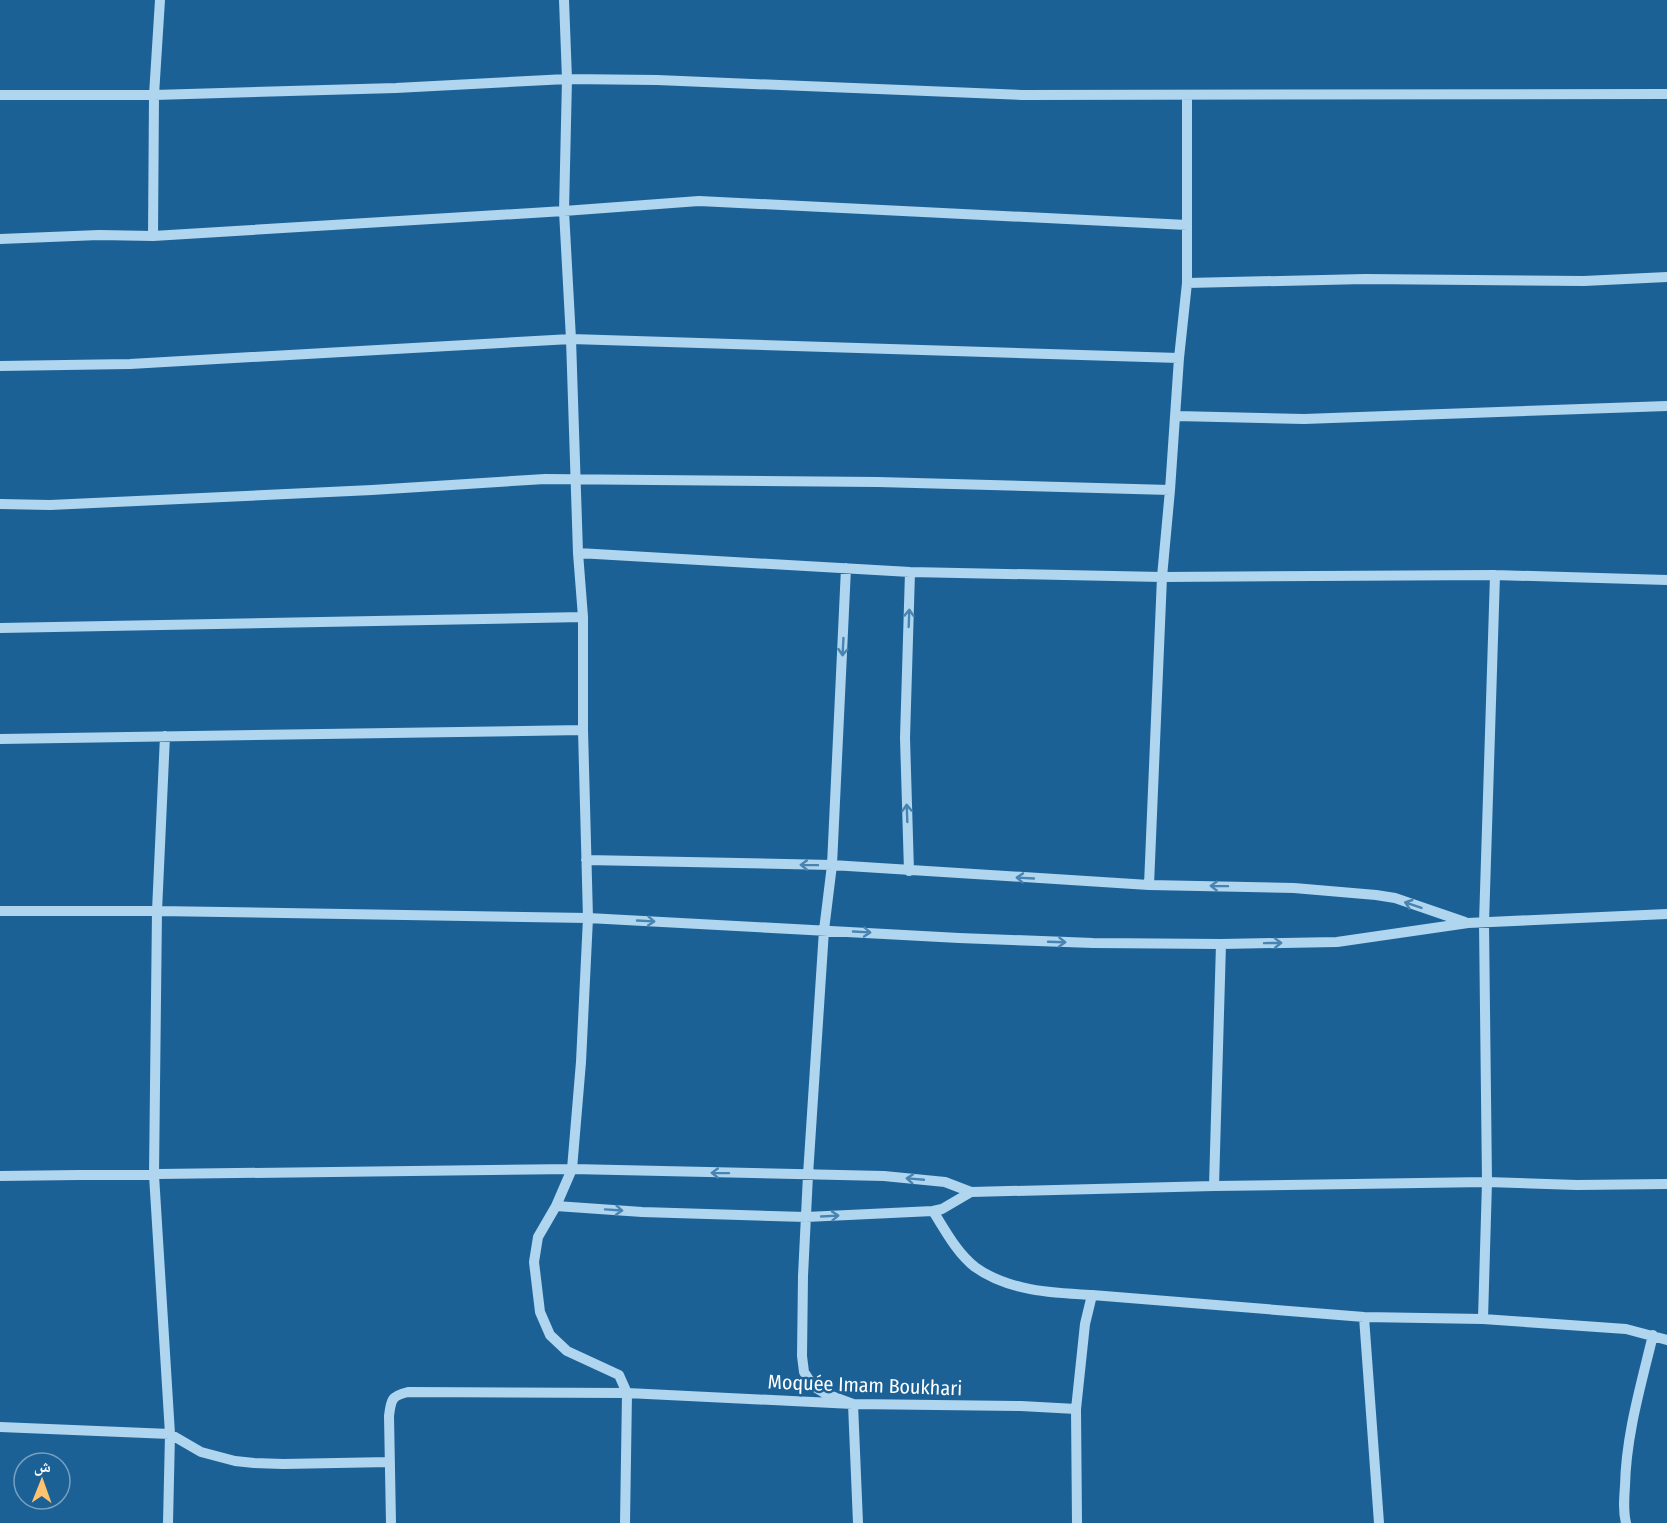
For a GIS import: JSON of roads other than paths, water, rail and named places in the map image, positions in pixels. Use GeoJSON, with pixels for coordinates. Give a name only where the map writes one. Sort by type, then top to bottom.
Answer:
{"type":"FeatureCollection","features":[{"type":"Feature","properties":{"kind":"street"},"geometry":{"type":"LineString","coordinates":[[153,236],[154,94],[160,0]]}},
{"type":"Feature","properties":{"kind":"street"},"geometry":{"type":"LineString","coordinates":[[564,0],[567,79],[564,211],[578,553],[583,617],[583,730],[588,918],[581,1062],[572,1169],[556,1206],[538,1237],[534,1262],[540,1312],[550,1335],[567,1351],[619,1375],[627,1393],[625,1523]]}},
{"type":"Feature","properties":{"kind":"street"},"geometry":{"type":"LineString","coordinates":[[0,95],[396,88],[567,79],[657,80],[1023,95],[1667,94]]}},
{"type":"Feature","properties":{"kind":"street"},"geometry":{"type":"LineString","coordinates":[[1149,885],[1162,577],[1187,283],[1187,95]]}},
{"type":"Feature","properties":{"kind":"street"},"geometry":{"type":"LineString","coordinates":[[0,239],[99,235],[153,236],[699,201],[1187,225]]}},
{"type":"Feature","properties":{"kind":"street"},"geometry":{"type":"LineString","coordinates":[[1187,283],[1365,279],[1584,281],[1667,277]]}},
{"type":"Feature","properties":{"kind":"street"},"geometry":{"type":"LineString","coordinates":[[0,366],[130,364],[571,339],[1179,358]]}},
{"type":"Feature","properties":{"kind":"street"},"geometry":{"type":"LineString","coordinates":[[1176,416],[1304,419],[1667,406]]}},
{"type":"Feature","properties":{"kind":"street"},"geometry":{"type":"LineString","coordinates":[[0,504],[50,505],[372,490],[545,479],[878,482],[1170,490]]}},
{"type":"Feature","properties":{"kind":"street"},"geometry":{"type":"LineString","coordinates":[[578,553],[910,572],[1162,577],[1495,575],[1667,580]]}},
{"type":"Feature","properties":{"kind":"street"},"geometry":{"type":"LineString","coordinates":[[846,567],[832,865],[824,930],[808,1174],[802,1356],[804,1372],[813,1386],[826,1394],[853,1404],[858,1523]]}},
{"type":"Feature","properties":{"kind":"street"},"geometry":{"type":"LineString","coordinates":[[909,871],[905,738],[910,572]]}},
{"type":"Feature","properties":{"kind":"street"},"geometry":{"type":"LineString","coordinates":[[1483,1319],[1487,1182],[1484,923],[1495,575]]}},
{"type":"Feature","properties":{"kind":"street"},"geometry":{"type":"LineString","coordinates":[[0,628],[583,617]]}},
{"type":"Feature","properties":{"kind":"street"},"geometry":{"type":"LineString","coordinates":[[0,739],[583,730]]}},
{"type":"Feature","properties":{"kind":"street"},"geometry":{"type":"LineString","coordinates":[[165,736],[158,911],[154,1175],[170,1434],[168,1523]]}},
{"type":"Feature","properties":{"kind":"street"},"geometry":{"type":"LineString","coordinates":[[586,860],[832,865],[1149,885],[1294,888],[1395,898],[1468,923]]}},
{"type":"Feature","properties":{"kind":"street"},"geometry":{"type":"LineString","coordinates":[[0,912],[158,911],[588,918],[959,938],[1221,944],[1337,942],[1468,923],[1667,914]]}},
{"type":"Feature","properties":{"kind":"street"},"geometry":{"type":"LineString","coordinates":[[1214,1186],[1221,944]]}},
{"type":"Feature","properties":{"kind":"street"},"geometry":{"type":"LineString","coordinates":[[0,1176],[572,1169],[884,1176],[945,1182],[971,1192],[1487,1182],[1577,1185],[1667,1184]]}},
{"type":"Feature","properties":{"kind":"street"},"geometry":{"type":"LineString","coordinates":[[556,1206],[642,1212],[806,1217],[933,1211],[942,1209],[971,1192]]}},
{"type":"Feature","properties":{"kind":"street"},"geometry":{"type":"LineString","coordinates":[[933,1211],[957,1247],[975,1266],[1007,1284],[1063,1293],[1364,1317],[1483,1319],[1626,1329],[1667,1340]]}},
{"type":"Feature","properties":{"kind":"street"},"geometry":{"type":"LineString","coordinates":[[1077,1523],[1076,1409],[1085,1324],[1092,1294]]}},
{"type":"Feature","properties":{"kind":"street"},"geometry":{"type":"LineString","coordinates":[[1364,1317],[1379,1523]]}},
{"type":"Feature","properties":{"kind":"street"},"geometry":{"type":"LineString","coordinates":[[1626,1523],[1624,1514],[1625,1469],[1632,1421],[1653,1335]]}},
{"type":"Feature","properties":{"kind":"street","name":"Moquée Imam Boukhari"},"geometry":{"type":"LineString","coordinates":[[392,1523],[390,1403],[398,1394],[408,1392],[627,1393],[853,1404],[1076,1409]]}},
{"type":"Feature","properties":{"kind":"street"},"geometry":{"type":"LineString","coordinates":[[0,1428],[170,1434],[201,1452],[235,1461],[254,1463],[390,1462]]}}]}
